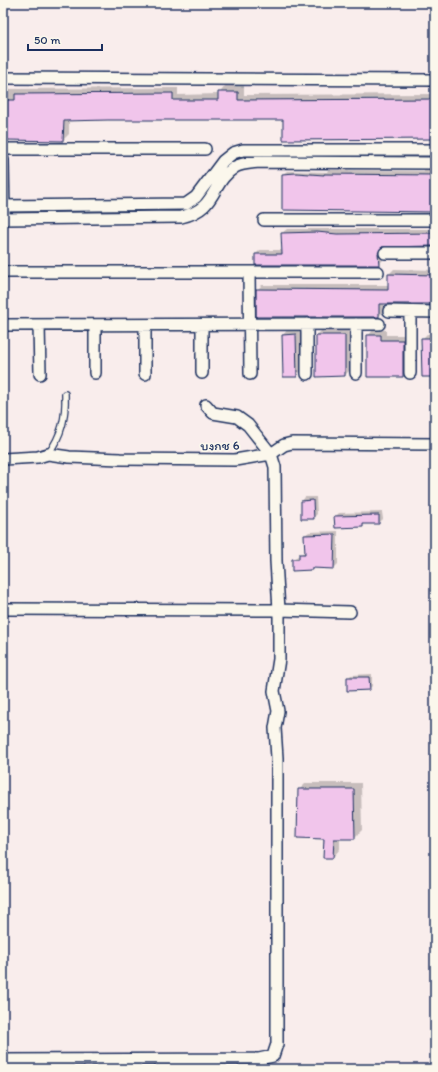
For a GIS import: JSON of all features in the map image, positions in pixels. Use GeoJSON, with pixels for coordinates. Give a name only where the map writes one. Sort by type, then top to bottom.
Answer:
{"type":"FeatureCollection","features":[{"type":"Feature","properties":{"kind":"street"},"geometry":{"type":"LineString","coordinates":[[3,78],[435,80]]}},
{"type":"Feature","properties":{"kind":"street"},"geometry":{"type":"LineString","coordinates":[[3,149],[205,149]]}},
{"type":"Feature","properties":{"kind":"street"},"geometry":{"type":"LineString","coordinates":[[3,160],[4,220],[181,217],[192,215],[202,209],[219,177],[223,161],[233,153],[242,150],[435,150]]}},
{"type":"Feature","properties":{"kind":"street"},"geometry":{"type":"LineString","coordinates":[[3,206],[186,204],[219,177],[234,167],[244,163],[435,163]]}},
{"type":"Feature","properties":{"kind":"street"},"geometry":{"type":"LineString","coordinates":[[264,220],[435,220]]}},
{"type":"Feature","properties":{"kind":"street"},"geometry":{"type":"LineString","coordinates":[[385,253],[435,253]]}},
{"type":"Feature","properties":{"kind":"street"},"geometry":{"type":"LineString","coordinates":[[3,272],[378,272]]}},
{"type":"Feature","properties":{"kind":"street"},"geometry":{"type":"LineString","coordinates":[[249,272],[250,374]]}},
{"type":"Feature","properties":{"kind":"street"},"geometry":{"type":"LineString","coordinates":[[389,311],[435,312]]}},
{"type":"Feature","properties":{"kind":"street"},"geometry":{"type":"LineString","coordinates":[[410,312],[410,373]]}},
{"type":"Feature","properties":{"kind":"street"},"geometry":{"type":"LineString","coordinates":[[307,324],[307,374]]}},
{"type":"Feature","properties":{"kind":"street"},"geometry":{"type":"LineString","coordinates":[[356,324],[356,373]]}},
{"type":"Feature","properties":{"kind":"street"},"geometry":{"type":"LineString","coordinates":[[3,325],[379,324]]}},
{"type":"Feature","properties":{"kind":"street"},"geometry":{"type":"LineString","coordinates":[[39,325],[40,374]]}},
{"type":"Feature","properties":{"kind":"street"},"geometry":{"type":"LineString","coordinates":[[95,325],[96,373]]}},
{"type":"Feature","properties":{"kind":"street"},"geometry":{"type":"LineString","coordinates":[[145,325],[145,374]]}},
{"type":"Feature","properties":{"kind":"street"},"geometry":{"type":"LineString","coordinates":[[202,325],[202,373]]}},
{"type":"Feature","properties":{"kind":"street"},"geometry":{"type":"LineString","coordinates":[[3,1060],[252,1059],[273,1056],[277,1044],[277,758],[275,728],[278,711],[274,691],[279,659],[279,610],[276,561],[276,480],[271,454],[254,432],[237,417],[218,415],[206,405]]}},
{"type":"Feature","properties":{"kind":"street","name":"บงกช 6"},"geometry":{"type":"LineString","coordinates":[[3,459],[38,457],[48,454],[69,457],[112,459],[235,460],[271,454],[292,443],[435,444]]}},
{"type":"Feature","properties":{"kind":"street"},"geometry":{"type":"LineString","coordinates":[[3,609],[279,610],[350,612]]}},
{"type":"Feature","properties":{"kind":"lane"},"geometry":{"type":"LineString","coordinates":[[48,454],[59,438],[63,426],[66,413],[65,394]]}},
{"type":"Feature","properties":{"kind":"building"},"geometry":{"type":"Polygon","coordinates":[[[218,92],[238,92],[238,100],[435,99],[435,139],[283,140],[283,120],[108,120],[64,121],[63,141],[6,140],[7,120],[3,120],[3,100],[15,100],[15,94],[173,93],[173,100],[218,100],[218,92]]]}},
{"type":"Feature","properties":{"kind":"building"},"geometry":{"type":"Polygon","coordinates":[[[296,173],[324,175],[435,175],[435,212],[282,210],[282,174],[296,173]]]}},
{"type":"Feature","properties":{"kind":"building"},"geometry":{"type":"Polygon","coordinates":[[[317,232],[337,234],[435,233],[435,246],[382,247],[378,253],[379,265],[255,265],[255,254],[282,254],[281,233],[317,232]]]}},
{"type":"Feature","properties":{"kind":"building"},"geometry":{"type":"Polygon","coordinates":[[[388,274],[435,275],[435,304],[379,304],[379,317],[256,317],[256,289],[388,290],[388,274]]]}},
{"type":"Feature","properties":{"kind":"building"},"geometry":{"type":"Polygon","coordinates":[[[296,334],[297,377],[283,377],[282,335],[296,334]]]}},
{"type":"Feature","properties":{"kind":"building"},"geometry":{"type":"Polygon","coordinates":[[[316,335],[345,335],[345,376],[316,377],[316,335]]]}},
{"type":"Feature","properties":{"kind":"building"},"geometry":{"type":"Polygon","coordinates":[[[367,335],[381,335],[381,340],[403,340],[403,377],[367,377],[367,335]]]}},
{"type":"Feature","properties":{"kind":"building"},"geometry":{"type":"Polygon","coordinates":[[[421,338],[432,338],[433,377],[422,377],[421,338]]]}},
{"type":"Feature","properties":{"kind":"building"},"geometry":{"type":"Polygon","coordinates":[[[313,500],[314,519],[301,519],[301,501],[313,500]]]}},
{"type":"Feature","properties":{"kind":"building"},"geometry":{"type":"Polygon","coordinates":[[[379,515],[379,524],[363,524],[363,527],[335,528],[334,516],[379,515]]]}},
{"type":"Feature","properties":{"kind":"building"},"geometry":{"type":"Polygon","coordinates":[[[335,534],[334,569],[312,568],[312,570],[292,571],[292,559],[299,559],[299,554],[305,554],[304,535],[335,534]]]}},
{"type":"Feature","properties":{"kind":"building"},"geometry":{"type":"Polygon","coordinates":[[[347,677],[369,677],[370,690],[347,691],[347,677]]]}},
{"type":"Feature","properties":{"kind":"building"},"geometry":{"type":"Polygon","coordinates":[[[298,789],[354,789],[355,839],[334,839],[333,858],[323,858],[324,839],[297,838],[298,789]]]}}]}
